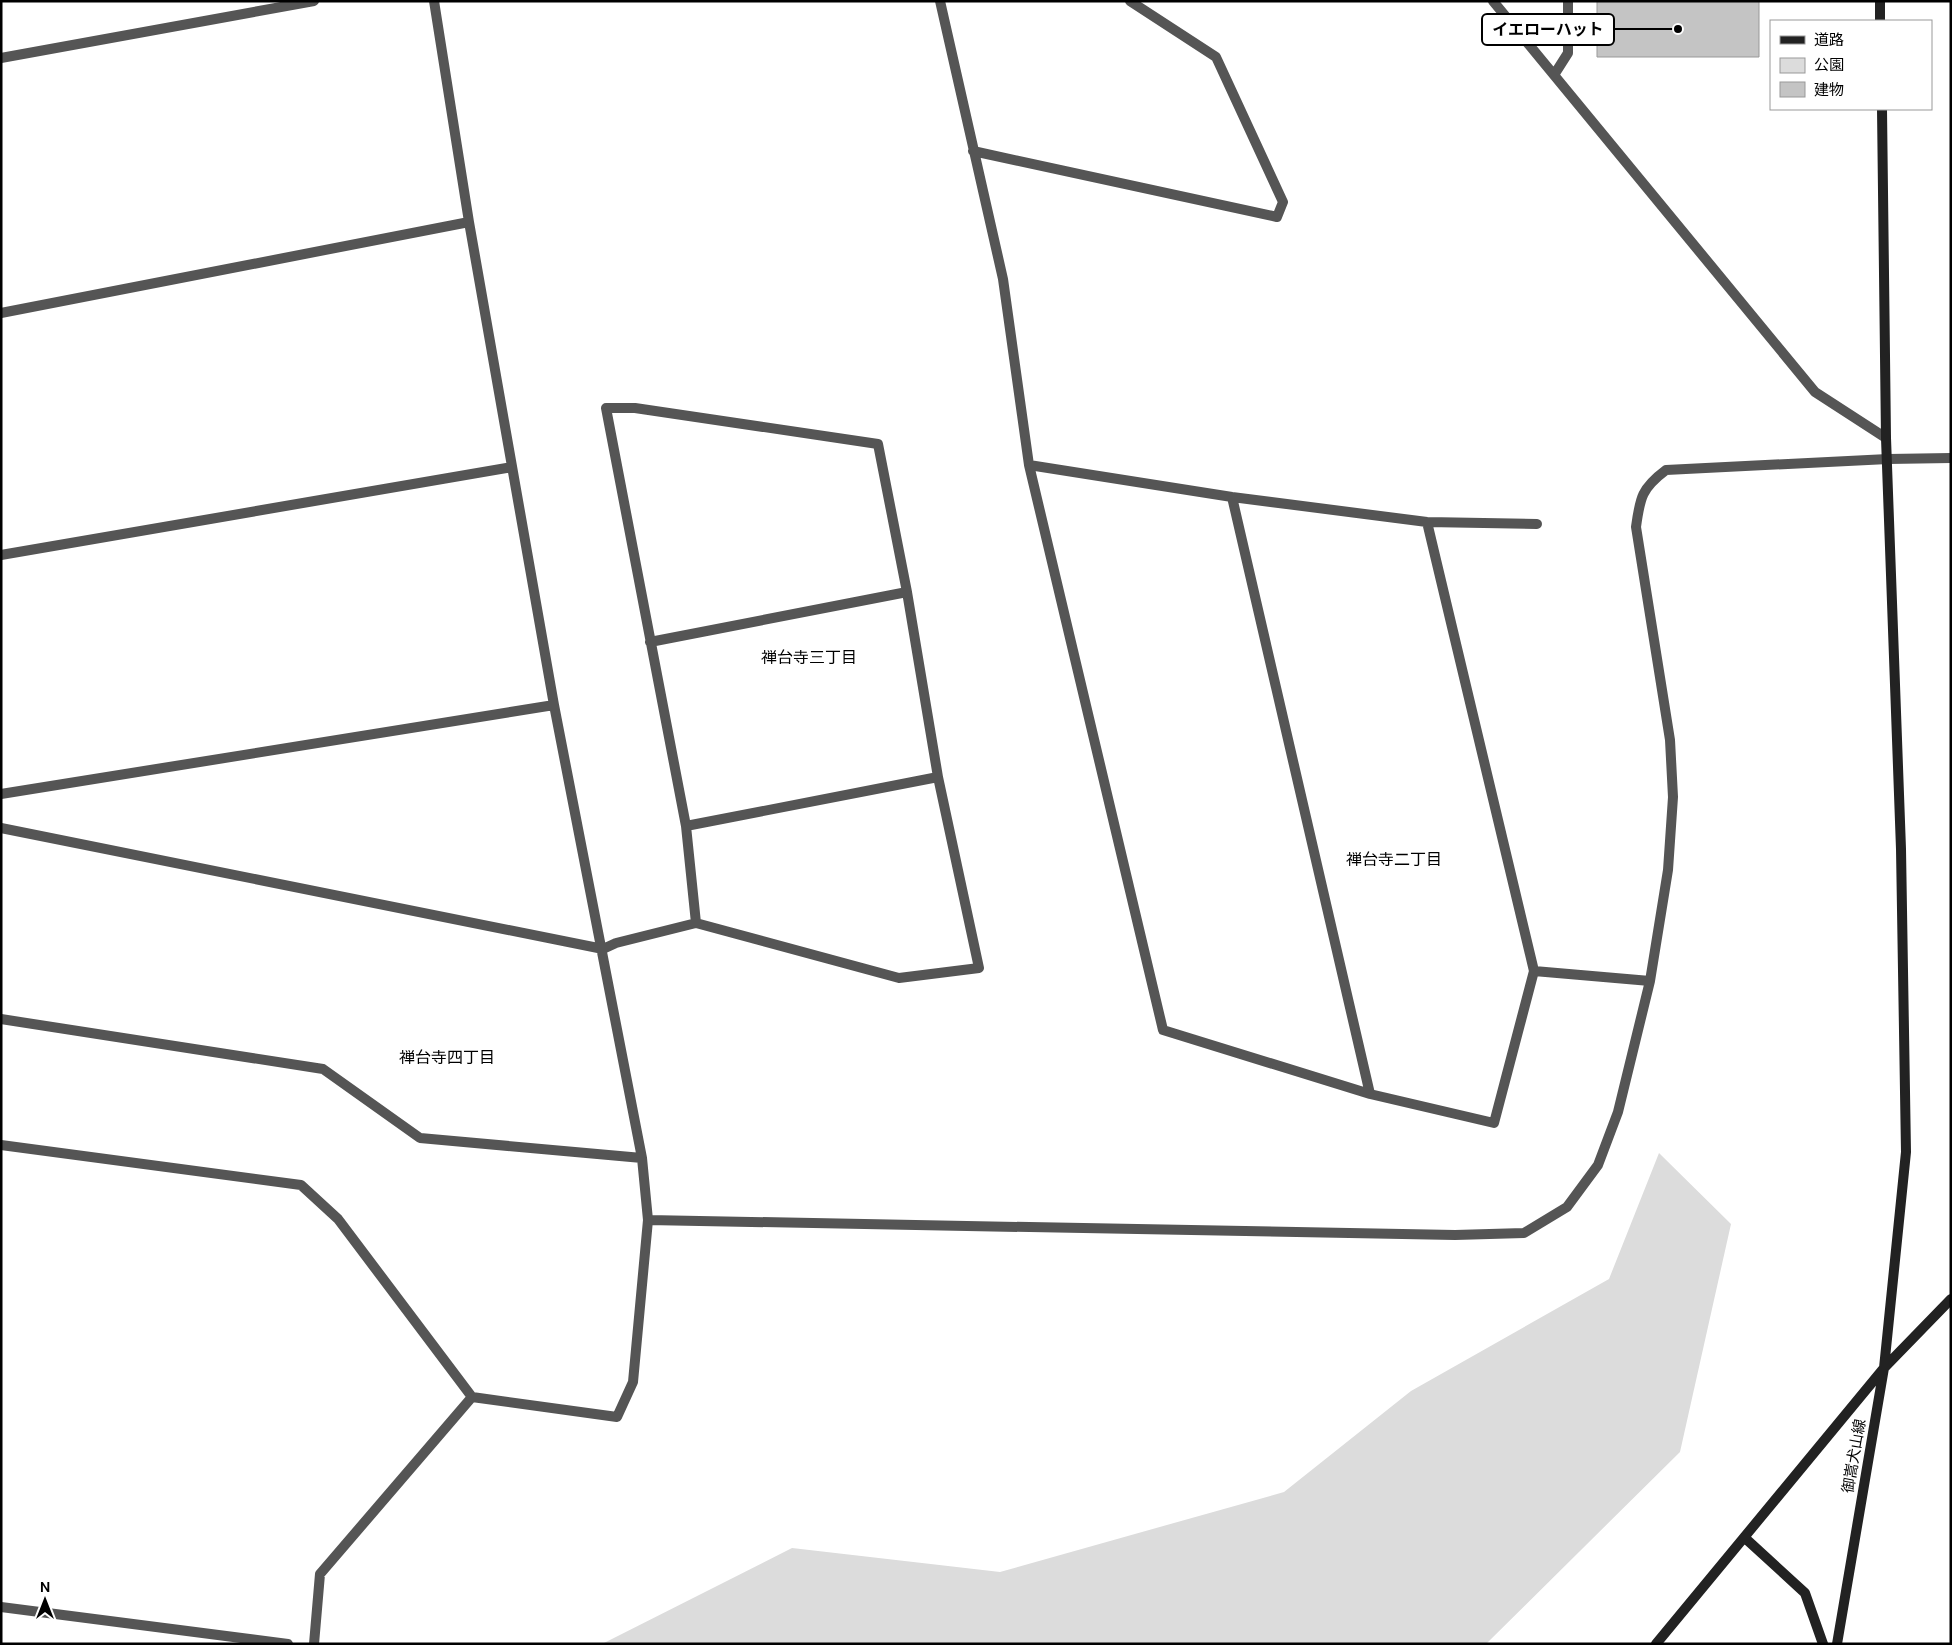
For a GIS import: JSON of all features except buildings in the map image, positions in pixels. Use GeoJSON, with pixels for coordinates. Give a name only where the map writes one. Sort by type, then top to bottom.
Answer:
{"type":"FeatureCollection","features":[{"type":"Feature","properties":{"kind":"street"},"geometry":{"type":"LineString","coordinates":[[1,58],[314,1]]}},
{"type":"Feature","properties":{"kind":"street"},"geometry":{"type":"LineString","coordinates":[[1,1145],[300,1185],[338,1219],[472,1397],[618,1417],[633,1382],[648,1220],[642,1158],[603,949],[554,705],[469,222],[434,1]]}},
{"type":"Feature","properties":{"kind":"street"},"geometry":{"type":"LineString","coordinates":[[940,1],[1003,279],[1029,465],[1162,1030],[1370,1094],[1494,1123],[1534,971],[1427,522]]}},
{"type":"Feature","properties":{"kind":"street"},"geometry":{"type":"LineString","coordinates":[[973,150],[1277,217],[1283,202],[1216,58],[1130,1]]}},
{"type":"Feature","properties":{"kind":"street"},"geometry":{"type":"LineString","coordinates":[[1492,1],[1815,392],[1886,438]]}},
{"type":"Feature","properties":{"kind":"street"},"geometry":{"type":"LineString","coordinates":[[1554,75],[1568,53],[1568,1]]}},
{"type":"Feature","properties":{"kind":"street"},"geometry":{"type":"LineString","coordinates":[[1880,1],[1880,20]]}},
{"type":"Feature","properties":{"kind":"street","name":"御嵩犬山線"},"geometry":{"type":"LineString","coordinates":[[1837,1644],[1884,1368],[1906,1152],[1901,849],[1886,438],[1882,110]]}},
{"type":"Feature","properties":{"kind":"street"},"geometry":{"type":"LineString","coordinates":[[1,313],[469,222]]}},
{"type":"Feature","properties":{"kind":"street"},"geometry":{"type":"LineString","coordinates":[[1,828],[603,949],[616,943],[696,923],[899,978],[979,968],[938,777],[907,592],[878,444],[634,408],[606,408],[686,826],[696,923]]}},
{"type":"Feature","properties":{"kind":"street"},"geometry":{"type":"LineString","coordinates":[[648,1220],[1445,1235],[1524,1232],[1567,1206],[1598,1166],[1618,1112],[1650,980],[1668,870],[1673,797],[1670,740],[1636,527],[1640,498],[1650,482],[1666,470],[1888,459],[1951,458]]}},
{"type":"Feature","properties":{"kind":"street"},"geometry":{"type":"LineString","coordinates":[[1029,465],[1232,497],[1427,522],[1537,524]]}},
{"type":"Feature","properties":{"kind":"street"},"geometry":{"type":"LineString","coordinates":[[1,555],[512,467]]}},
{"type":"Feature","properties":{"kind":"street"},"geometry":{"type":"LineString","coordinates":[[1232,497],[1370,1094]]}},
{"type":"Feature","properties":{"kind":"street"},"geometry":{"type":"LineString","coordinates":[[650,642],[907,592]]}},
{"type":"Feature","properties":{"kind":"street"},"geometry":{"type":"LineString","coordinates":[[1,794],[554,705]]}},
{"type":"Feature","properties":{"kind":"street"},"geometry":{"type":"LineString","coordinates":[[686,826],[938,777]]}},
{"type":"Feature","properties":{"kind":"street"},"geometry":{"type":"LineString","coordinates":[[1534,971],[1650,980]]}},
{"type":"Feature","properties":{"kind":"street"},"geometry":{"type":"LineString","coordinates":[[1,1019],[323,1069],[420,1138],[642,1158]]}},
{"type":"Feature","properties":{"kind":"street"},"geometry":{"type":"LineString","coordinates":[[1656,1644],[1884,1368],[1951,1299]]}},
{"type":"Feature","properties":{"kind":"street"},"geometry":{"type":"LineString","coordinates":[[314,1644],[320,1574],[472,1397]]}},
{"type":"Feature","properties":{"kind":"street"},"geometry":{"type":"LineString","coordinates":[[1745,1538],[1804,1593],[1824,1644]]}},
{"type":"Feature","properties":{"kind":"street"},"geometry":{"type":"LineString","coordinates":[[1,1607],[288,1644]]}},
{"type":"Feature","properties":{"kind":"green space"},"geometry":{"type":"Polygon","coordinates":[[[1659,1153],[1731,1224],[1680,1452],[1486,1644],[602,1644],[792,1548],[1000,1572],[1284,1492],[1411,1391],[1609,1279],[1659,1153]]]}},
{"type":"Feature","properties":{"kind":"place","name":"イエローハット"},"geometry":{"type":"Point","coordinates":[1678,29]}},
{"type":"Feature","properties":{"kind":"district","name":"禅台寺三丁目"},"geometry":{"type":"Point","coordinates":[809,657]}},
{"type":"Feature","properties":{"kind":"district","name":"禅台寺二丁目"},"geometry":{"type":"Point","coordinates":[1394,859]}},
{"type":"Feature","properties":{"kind":"district","name":"禅台寺四丁目"},"geometry":{"type":"Point","coordinates":[447,1057]}}]}
